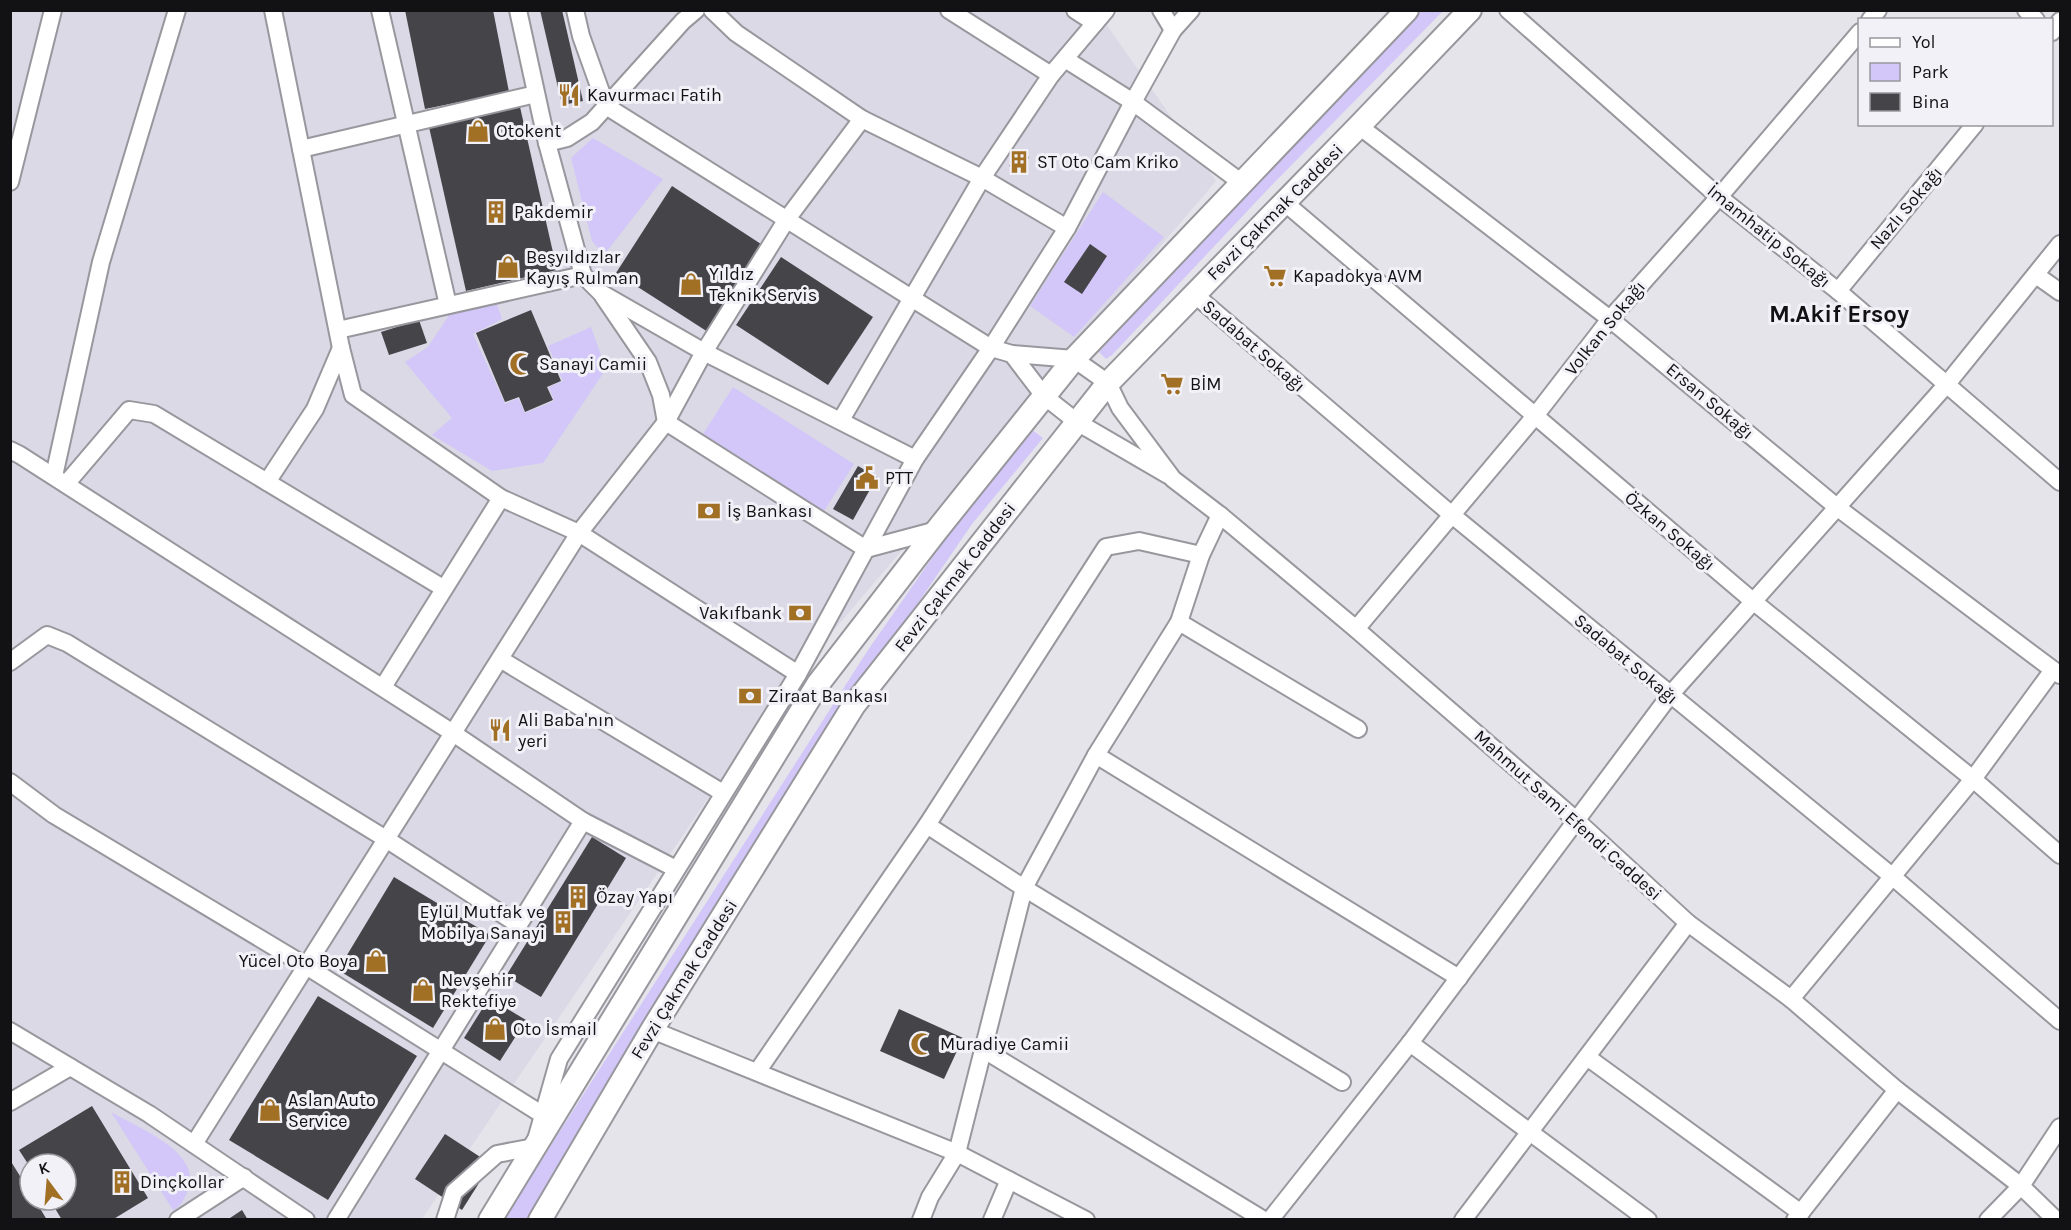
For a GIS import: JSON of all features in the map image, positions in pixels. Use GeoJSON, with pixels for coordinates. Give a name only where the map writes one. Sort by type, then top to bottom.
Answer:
{"type":"FeatureCollection","features":[{"type":"Feature","properties":{"kind":"main road"},"geometry":{"type":"LineString","coordinates":[[490,1220],[818,684],[937,530],[1074,359],[1407,10]]}},
{"type":"Feature","properties":{"kind":"main road","name":"Fevzi Çakmak Caddesi"},"geometry":{"type":"LineString","coordinates":[[540,1220],[652,1030],[854,705],[1108,383],[1470,10]]}},
{"type":"Feature","properties":{"kind":"street"},"geometry":{"type":"LineString","coordinates":[[10,182],[53,10]]}},
{"type":"Feature","properties":{"kind":"street"},"geometry":{"type":"LineString","coordinates":[[60,480],[101,262],[177,10]]}},
{"type":"Feature","properties":{"kind":"street"},"geometry":{"type":"LineString","coordinates":[[273,10],[341,348],[353,395],[501,498],[579,533],[798,674]]}},
{"type":"Feature","properties":{"kind":"street"},"geometry":{"type":"LineString","coordinates":[[380,10],[448,305]]}},
{"type":"Feature","properties":{"kind":"street"},"geometry":{"type":"LineString","coordinates":[[518,10],[547,143],[583,275],[601,293],[648,362],[661,395],[666,422],[866,549],[937,530]]}},
{"type":"Feature","properties":{"kind":"street"},"geometry":{"type":"LineString","coordinates":[[575,10],[581,36],[606,106],[991,348],[1012,354],[1074,359],[1108,383]]}},
{"type":"Feature","properties":{"kind":"street"},"geometry":{"type":"LineString","coordinates":[[547,143],[567,138],[592,122],[683,21],[696,10]]}},
{"type":"Feature","properties":{"kind":"street"},"geometry":{"type":"LineString","coordinates":[[712,10],[736,33],[862,119],[982,178],[1067,228]]}},
{"type":"Feature","properties":{"kind":"street"},"geometry":{"type":"LineString","coordinates":[[949,10],[1052,75]]}},
{"type":"Feature","properties":{"kind":"street"},"geometry":{"type":"LineString","coordinates":[[842,420],[982,178],[1052,75],[1100,17],[1075,10]]}},
{"type":"Feature","properties":{"kind":"street"},"geometry":{"type":"LineString","coordinates":[[1161,10],[1173,30]]}},
{"type":"Feature","properties":{"kind":"street"},"geometry":{"type":"LineString","coordinates":[[445,1220],[454,1192],[497,1154],[534,1147],[559,1059],[798,674],[915,459],[991,348],[1067,228],[1173,30],[1191,10]]}},
{"type":"Feature","properties":{"kind":"street","name":"İmamhatip Sokağı"},"geometry":{"type":"LineString","coordinates":[[1508,10],[1719,197],[1838,291],[2061,482]]}},
{"type":"Feature","properties":{"kind":"street","name":"Volkan Sokağı"},"geometry":{"type":"LineString","coordinates":[[1356,629],[1535,416],[1610,319],[1719,197],[1858,34]]}},
{"type":"Feature","properties":{"kind":"street"},"geometry":{"type":"LineString","coordinates":[[1065,59],[1133,102],[1242,183]]}},
{"type":"Feature","properties":{"kind":"street"},"geometry":{"type":"LineString","coordinates":[[301,149],[536,94]]}},
{"type":"Feature","properties":{"kind":"street"},"geometry":{"type":"LineString","coordinates":[[194,1143],[579,533],[666,422],[704,352],[787,219],[862,119]]}},
{"type":"Feature","properties":{"kind":"street","name":"Ersan Sokağı"},"geometry":{"type":"LineString","coordinates":[[1359,126],[1610,319],[1838,508],[2057,673]]}},
{"type":"Feature","properties":{"kind":"street","name":"Nazlı Sokağı"},"geometry":{"type":"LineString","coordinates":[[1838,291],[1973,126]]}},
{"type":"Feature","properties":{"kind":"street","name":"Özkan Sokağı"},"geometry":{"type":"LineString","coordinates":[[1284,202],[1754,602],[1973,779],[2061,855]]}},
{"type":"Feature","properties":{"kind":"street"},"geometry":{"type":"LineString","coordinates":[[1270,1220],[1459,978],[1670,695],[1947,384],[2061,244]]}},
{"type":"Feature","properties":{"kind":"street"},"geometry":{"type":"LineString","coordinates":[[338,330],[583,275]]}},
{"type":"Feature","properties":{"kind":"street"},"geometry":{"type":"LineString","coordinates":[[2036,275],[2061,292]]}},
{"type":"Feature","properties":{"kind":"street"},"geometry":{"type":"LineString","coordinates":[[601,293],[704,352],[915,459]]}},
{"type":"Feature","properties":{"kind":"street","name":"Sadabat Sokağı"},"geometry":{"type":"LineString","coordinates":[[1194,294],[1452,515],[1893,877],[2061,1021]]}},
{"type":"Feature","properties":{"kind":"street"},"geometry":{"type":"LineString","coordinates":[[267,482],[315,409],[341,348]]}},
{"type":"Feature","properties":{"kind":"street"},"geometry":{"type":"LineString","coordinates":[[1012,354],[1044,396],[1077,423],[1173,479]]}},
{"type":"Feature","properties":{"kind":"street","name":"Mahmut Sami Efendi Caddesi"},"geometry":{"type":"LineString","coordinates":[[1108,383],[1120,408],[1173,479],[1220,514],[1356,629],[1576,820],[1689,923],[1791,999],[1898,1090],[2021,1186],[2056,1220]]}},
{"type":"Feature","properties":{"kind":"street"},"geometry":{"type":"LineString","coordinates":[[60,480],[129,410],[154,414],[443,588]]}},
{"type":"Feature","properties":{"kind":"street"},"geometry":{"type":"LineString","coordinates":[[10,450],[382,687],[584,821],[676,869]]}},
{"type":"Feature","properties":{"kind":"street"},"geometry":{"type":"LineString","coordinates":[[382,687],[501,498]]}},
{"type":"Feature","properties":{"kind":"street"},"geometry":{"type":"LineString","coordinates":[[921,1220],[930,1197],[957,1153],[1024,888],[1096,755],[1179,622],[1202,555],[1220,514]]}},
{"type":"Feature","properties":{"kind":"street"},"geometry":{"type":"LineString","coordinates":[[757,1072],[927,825],[1106,547],[1139,541],[1202,555]]}},
{"type":"Feature","properties":{"kind":"street"},"geometry":{"type":"LineString","coordinates":[[1179,622],[1358,729]]}},
{"type":"Feature","properties":{"kind":"street"},"geometry":{"type":"LineString","coordinates":[[10,662],[47,635],[67,643],[386,838],[519,925]]}},
{"type":"Feature","properties":{"kind":"street"},"geometry":{"type":"LineString","coordinates":[[500,658],[723,794]]}},
{"type":"Feature","properties":{"kind":"street"},"geometry":{"type":"LineString","coordinates":[[1791,999],[1973,779],[2057,673]]}},
{"type":"Feature","properties":{"kind":"street"},"geometry":{"type":"LineString","coordinates":[[1096,755],[1459,978]]}},
{"type":"Feature","properties":{"kind":"street"},"geometry":{"type":"LineString","coordinates":[[10,782],[54,815],[306,966],[543,1115]]}},
{"type":"Feature","properties":{"kind":"street"},"geometry":{"type":"LineString","coordinates":[[336,1220],[584,821]]}},
{"type":"Feature","properties":{"kind":"street"},"geometry":{"type":"LineString","coordinates":[[927,825],[1024,888],[1342,1082]]}},
{"type":"Feature","properties":{"kind":"street"},"geometry":{"type":"LineString","coordinates":[[1463,1220],[1689,923]]}},
{"type":"Feature","properties":{"kind":"street"},"geometry":{"type":"LineString","coordinates":[[652,1030],[957,1153],[1086,1220]]}},
{"type":"Feature","properties":{"kind":"street"},"geometry":{"type":"LineString","coordinates":[[10,1031],[194,1143],[306,1220]]}},
{"type":"Feature","properties":{"kind":"street"},"geometry":{"type":"LineString","coordinates":[[1410,1042],[1648,1220]]}},
{"type":"Feature","properties":{"kind":"street"},"geometry":{"type":"LineString","coordinates":[[984,1050],[1264,1220]]}},
{"type":"Feature","properties":{"kind":"street"},"geometry":{"type":"LineString","coordinates":[[1587,1057],[1798,1216],[1898,1090]]}},
{"type":"Feature","properties":{"kind":"street"},"geometry":{"type":"LineString","coordinates":[[10,1102],[70,1067]]}},
{"type":"Feature","properties":{"kind":"street"},"geometry":{"type":"LineString","coordinates":[[1988,1220],[2021,1186],[2061,1127]]}},
{"type":"Feature","properties":{"kind":"street"},"geometry":{"type":"LineString","coordinates":[[178,1220],[244,1177]]}},
{"type":"Feature","properties":{"kind":"street"},"geometry":{"type":"LineString","coordinates":[[992,1220],[1009,1180]]}},
{"type":"Feature","properties":{"kind":"shaded area"},"geometry":{"type":"Polygon","coordinates":[[[10,11],[1097,11],[1216,181],[777,697],[422,1219],[11,1219],[10,11]]]}},
{"type":"Feature","properties":{"kind":"green space"},"geometry":{"type":"Polygon","coordinates":[[[1422,11],[1443,11],[1269,188],[1106,359],[1099,352],[1239,201],[1422,11]]]}},
{"type":"Feature","properties":{"kind":"green space"},"geometry":{"type":"Polygon","coordinates":[[[593,138],[663,179],[604,255],[592,241],[571,158],[593,138]]]}},
{"type":"Feature","properties":{"kind":"green space"},"geometry":{"type":"Polygon","coordinates":[[[1103,192],[1164,237],[1074,337],[1030,306],[1103,192]]]}},
{"type":"Feature","properties":{"kind":"green space"},"geometry":{"type":"Polygon","coordinates":[[[495,299],[502,319],[473,334],[505,404],[518,398],[525,413],[554,401],[549,387],[563,381],[548,346],[591,327],[606,369],[543,463],[492,471],[432,435],[452,418],[405,362],[428,347],[453,309],[495,299]]]}},
{"type":"Feature","properties":{"kind":"green space"},"geometry":{"type":"Polygon","coordinates":[[[733,387],[854,464],[824,511],[703,434],[733,387]]]}},
{"type":"Feature","properties":{"kind":"green space"},"geometry":{"type":"Polygon","coordinates":[[[1031,429],[1043,438],[972,524],[877,663],[529,1219],[503,1220],[868,650],[962,515],[1031,429]]]}},
{"type":"Feature","properties":{"kind":"green space"},"geometry":{"type":"Polygon","coordinates":[[[111,1112],[152,1134],[178,1154],[187,1166],[190,1179],[187,1193],[182,1203],[173,1210],[111,1112]]]}},
{"type":"Feature","properties":{"kind":"building"},"geometry":{"type":"Polygon","coordinates":[[[405,10],[493,10],[509,92],[425,109],[405,10]]]}},
{"type":"Feature","properties":{"kind":"building"},"geometry":{"type":"Polygon","coordinates":[[[540,10],[562,10],[583,101],[562,105],[540,10]]]}},
{"type":"Feature","properties":{"kind":"building"},"geometry":{"type":"Polygon","coordinates":[[[520,107],[557,270],[466,291],[429,127],[520,107]]]}},
{"type":"Feature","properties":{"kind":"building","name":"ST Oto Cam Kriko"},"geometry":{"type":"Polygon","coordinates":[[[1018,151],[1029,157],[1021,173],[1009,166],[1018,151]]]}},
{"type":"Feature","properties":{"kind":"building"},"geometry":{"type":"Polygon","coordinates":[[[672,186],[764,246],[708,332],[616,273],[672,186]]]}},
{"type":"Feature","properties":{"kind":"building"},"geometry":{"type":"Polygon","coordinates":[[[1090,244],[1107,256],[1082,294],[1064,282],[1090,244]]]}},
{"type":"Feature","properties":{"kind":"building"},"geometry":{"type":"Polygon","coordinates":[[[781,257],[873,317],[828,385],[736,325],[781,257]]]}},
{"type":"Feature","properties":{"kind":"building","name":"Sanayi Camii"},"geometry":{"type":"Polygon","coordinates":[[[531,310],[561,381],[547,387],[553,400],[525,412],[519,397],[505,402],[476,333],[531,310]]]}},
{"type":"Feature","properties":{"kind":"building"},"geometry":{"type":"Polygon","coordinates":[[[419,320],[427,343],[389,355],[381,332],[419,320]]]}},
{"type":"Feature","properties":{"kind":"building"},"geometry":{"type":"Polygon","coordinates":[[[858,466],[877,477],[853,520],[833,509],[858,466]]]}},
{"type":"Feature","properties":{"kind":"building"},"geometry":{"type":"Polygon","coordinates":[[[592,837],[626,858],[541,997],[506,976],[592,837]]]}},
{"type":"Feature","properties":{"kind":"building"},"geometry":{"type":"Polygon","coordinates":[[[394,877],[490,935],[433,1028],[338,970],[394,877]]]}},
{"type":"Feature","properties":{"kind":"building"},"geometry":{"type":"Polygon","coordinates":[[[318,996],[417,1056],[328,1200],[229,1140],[318,996]]]}},
{"type":"Feature","properties":{"kind":"building","name":"Oto İsmail"},"geometry":{"type":"Polygon","coordinates":[[[489,998],[526,1020],[500,1061],[464,1038],[489,998]]]}},
{"type":"Feature","properties":{"kind":"building","name":"Muradiye Camii"},"geometry":{"type":"Polygon","coordinates":[[[899,1009],[963,1038],[944,1079],[880,1051],[899,1009]]]}},
{"type":"Feature","properties":{"kind":"building"},"geometry":{"type":"Polygon","coordinates":[[[92,1106],[148,1198],[112,1220],[62,1220],[57,1212],[78,1212],[78,1152],[20,1152],[19,1150],[92,1106]]]}},
{"type":"Feature","properties":{"kind":"building"},"geometry":{"type":"Polygon","coordinates":[[[445,1134],[491,1164],[462,1210],[415,1179],[445,1134]]]}},
{"type":"Feature","properties":{"kind":"building"},"geometry":{"type":"Polygon","coordinates":[[[10,1160],[18,1173],[18,1212],[42,1212],[47,1220],[10,1220],[10,1160]]]}},
{"type":"Feature","properties":{"kind":"building"},"geometry":{"type":"Polygon","coordinates":[[[242,1210],[248,1220],[227,1220],[242,1210]]]}},
{"type":"Feature","properties":{"kind":"place","name":"Kavurmacı Fatih"},"geometry":{"type":"Point","coordinates":[569,95]}},
{"type":"Feature","properties":{"kind":"place","name":"Otokent"},"geometry":{"type":"Point","coordinates":[478,131]}},
{"type":"Feature","properties":{"kind":"place","name":"ST Oto Cam Kriko"},"geometry":{"type":"Point","coordinates":[1019,162]}},
{"type":"Feature","properties":{"kind":"place","name":"Pakdemir"},"geometry":{"type":"Point","coordinates":[496,212]}},
{"type":"Feature","properties":{"kind":"place","name":"Beşyıldızlar Kayış Rulman"},"geometry":{"type":"Point","coordinates":[508,267]}},
{"type":"Feature","properties":{"kind":"place","name":"Kapadokya AVM"},"geometry":{"type":"Point","coordinates":[1275,276]}},
{"type":"Feature","properties":{"kind":"place","name":"Yıldız Teknik Servis"},"geometry":{"type":"Point","coordinates":[691,284]}},
{"type":"Feature","properties":{"kind":"place","name":"Sanayi Camii"},"geometry":{"type":"Point","coordinates":[521,364]}},
{"type":"Feature","properties":{"kind":"place","name":"BİM"},"geometry":{"type":"Point","coordinates":[1172,384]}},
{"type":"Feature","properties":{"kind":"place","name":"PTT"},"geometry":{"type":"Point","coordinates":[867,478]}},
{"type":"Feature","properties":{"kind":"place","name":"İş Bankası"},"geometry":{"type":"Point","coordinates":[709,511]}},
{"type":"Feature","properties":{"kind":"place","name":"Vakıfbank"},"geometry":{"type":"Point","coordinates":[800,613]}},
{"type":"Feature","properties":{"kind":"place","name":"Ziraat Bankası"},"geometry":{"type":"Point","coordinates":[750,696]}},
{"type":"Feature","properties":{"kind":"place","name":"Ali Baba'nın yeri"},"geometry":{"type":"Point","coordinates":[500,730]}},
{"type":"Feature","properties":{"kind":"place","name":"Özay Yapı"},"geometry":{"type":"Point","coordinates":[578,897]}},
{"type":"Feature","properties":{"kind":"place","name":"Eylül Mutfak ve Mobilya Sanayi"},"geometry":{"type":"Point","coordinates":[563,922]}},
{"type":"Feature","properties":{"kind":"place","name":"Yücel Oto Boya"},"geometry":{"type":"Point","coordinates":[376,961]}},
{"type":"Feature","properties":{"kind":"place","name":"Nevşehir Rektefiye"},"geometry":{"type":"Point","coordinates":[423,990]}},
{"type":"Feature","properties":{"kind":"place","name":"Oto İsmail"},"geometry":{"type":"Point","coordinates":[495,1029]}},
{"type":"Feature","properties":{"kind":"place","name":"Muradiye Camii"},"geometry":{"type":"Point","coordinates":[922,1044]}},
{"type":"Feature","properties":{"kind":"place","name":"Aslan Auto Service"},"geometry":{"type":"Point","coordinates":[270,1110]}},
{"type":"Feature","properties":{"kind":"place","name":"Dinçkollar"},"geometry":{"type":"Point","coordinates":[122,1182]}},
{"type":"Feature","properties":{"kind":"district","name":"M.Akif Ersoy"},"geometry":{"type":"Point","coordinates":[1839,314]}}]}
